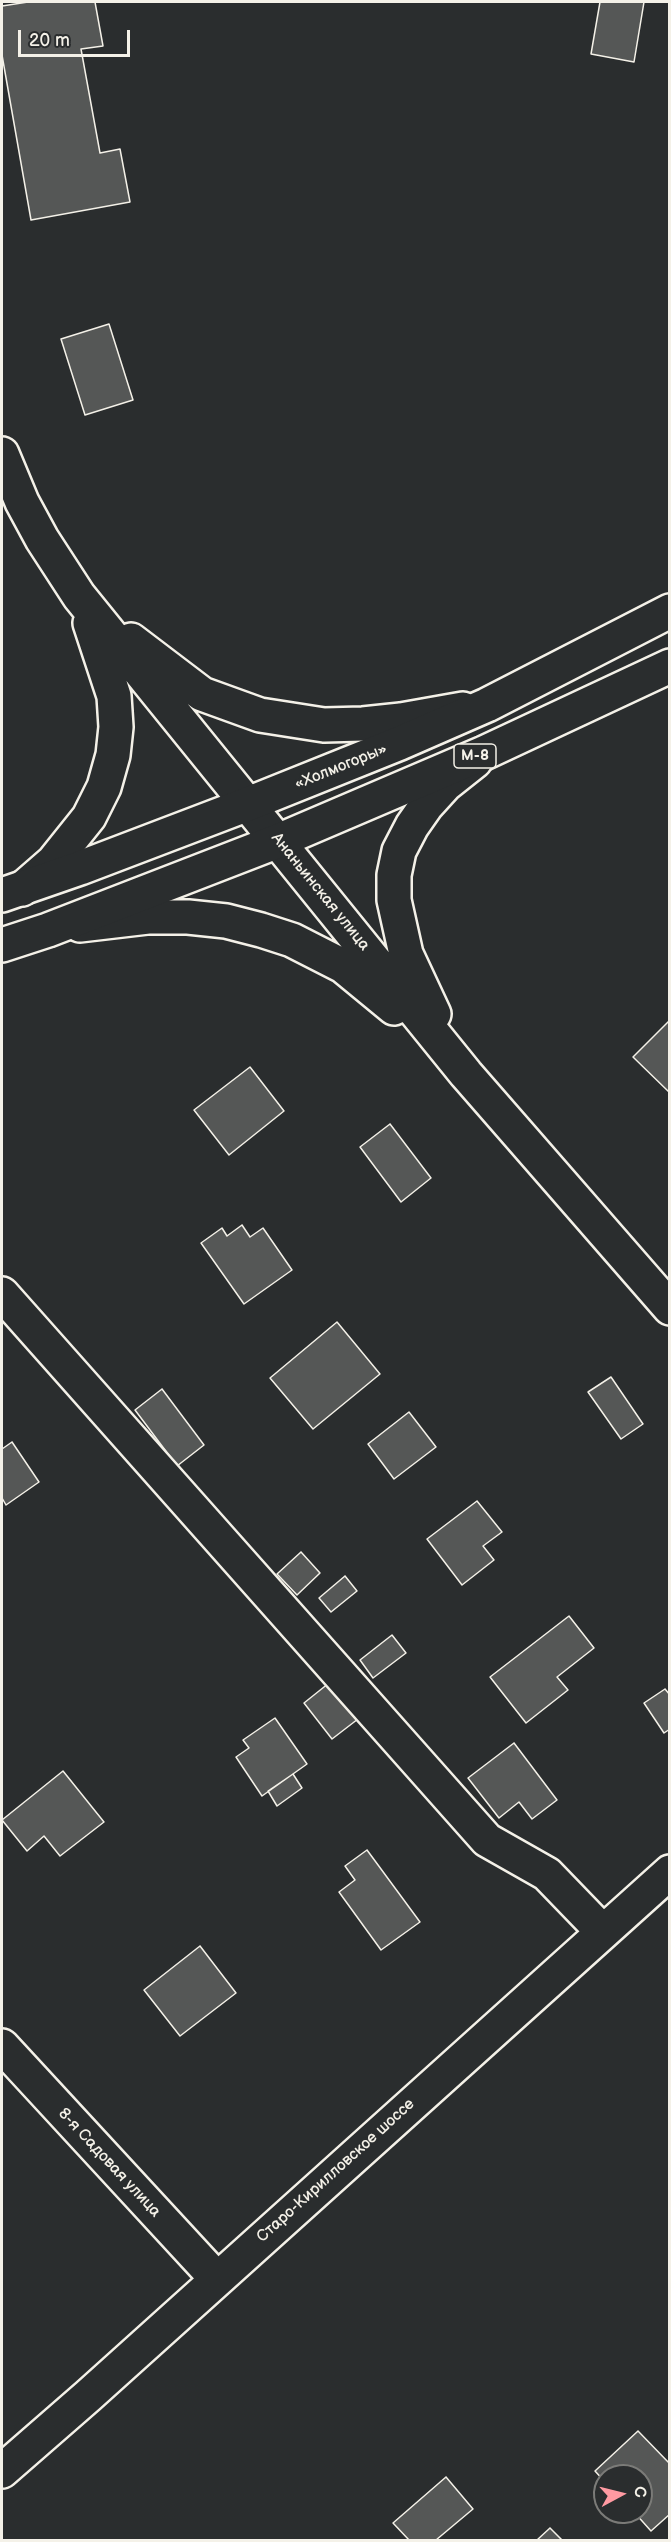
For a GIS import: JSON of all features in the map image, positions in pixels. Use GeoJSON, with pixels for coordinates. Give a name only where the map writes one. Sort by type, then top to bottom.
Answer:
{"type":"FeatureCollection","features":[{"type":"Feature","properties":{"kind":"main road","name":"Ананьинская улица"},"geometry":{"type":"LineString","coordinates":[[2,454],[22,502],[42,539],[79,596],[457,1062],[669,1308]]}},
{"type":"Feature","properties":{"kind":"main road"},"geometry":{"type":"LineString","coordinates":[[79,596],[153,659],[202,694],[260,715],[324,724],[363,724],[401,720],[487,705]]}},
{"type":"Feature","properties":{"kind":"main road"},"geometry":{"type":"LineString","coordinates":[[12,892],[53,862],[89,817],[104,787],[112,755],[116,728],[114,696],[101,653],[79,596]]}},
{"type":"Feature","properties":{"kind":"main road","name":"«Холмогоры»"},"geometry":{"type":"LineString","coordinates":[[12,892],[248,804],[400,743],[487,705],[669,611]]}},
{"type":"Feature","properties":{"kind":"main road","name":"М-8"},"geometry":{"type":"LineString","coordinates":[[2,945],[48,930],[278,841],[484,753],[669,666]]}},
{"type":"Feature","properties":{"kind":"main road"},"geometry":{"type":"LineString","coordinates":[[457,1062],[406,954],[394,900],[394,875],[399,851],[426,806],[446,784],[484,753]]}},
{"type":"Feature","properties":{"kind":"main road"},"geometry":{"type":"LineString","coordinates":[[48,930],[114,919],[148,917],[226,921],[261,930],[300,943],[343,966],[457,1062]]}},
{"type":"Feature","properties":{"kind":"main road"},"geometry":{"type":"LineString","coordinates":[[2,1294],[487,1840],[547,1874],[603,1932]]}},
{"type":"Feature","properties":{"kind":"main road","name":"Старо-Кирилловское шоссе"},"geometry":{"type":"LineString","coordinates":[[2,2470],[669,1872]]}},
{"type":"Feature","properties":{"kind":"main road","name":"8-я Садовая улица"},"geometry":{"type":"LineString","coordinates":[[2,2046],[216,2279]]}},
{"type":"Feature","properties":{"kind":"building"},"geometry":{"type":"Polygon","coordinates":[[[28,2],[95,2],[103,46],[81,49],[100,153],[120,149],[130,202],[31,220],[2,55],[2,6],[28,2]]]}},
{"type":"Feature","properties":{"kind":"building"},"geometry":{"type":"Polygon","coordinates":[[[600,2],[644,2],[634,62],[591,54],[600,2]]]}},
{"type":"Feature","properties":{"kind":"building"},"geometry":{"type":"Polygon","coordinates":[[[109,324],[133,400],[85,415],[61,339],[109,324]]]}},
{"type":"Feature","properties":{"kind":"building"},"geometry":{"type":"Polygon","coordinates":[[[670,1021],[670,1093],[633,1057],[670,1021]]]}},
{"type":"Feature","properties":{"kind":"building"},"geometry":{"type":"Polygon","coordinates":[[[250,1067],[284,1111],[229,1155],[194,1110],[250,1067]]]}},
{"type":"Feature","properties":{"kind":"building"},"geometry":{"type":"Polygon","coordinates":[[[390,1124],[431,1178],[401,1202],[360,1147],[390,1124]]]}},
{"type":"Feature","properties":{"kind":"building"},"geometry":{"type":"Polygon","coordinates":[[[242,1225],[250,1237],[263,1228],[292,1270],[244,1304],[201,1243],[222,1228],[227,1236],[242,1225]]]}},
{"type":"Feature","properties":{"kind":"building"},"geometry":{"type":"Polygon","coordinates":[[[337,1322],[380,1374],[313,1429],[270,1378],[337,1322]]]}},
{"type":"Feature","properties":{"kind":"building"},"geometry":{"type":"Polygon","coordinates":[[[611,1377],[643,1424],[621,1439],[588,1392],[611,1377]]]}},
{"type":"Feature","properties":{"kind":"building"},"geometry":{"type":"Polygon","coordinates":[[[162,1389],[204,1445],[177,1466],[135,1410],[162,1389]]]}},
{"type":"Feature","properties":{"kind":"building"},"geometry":{"type":"Polygon","coordinates":[[[409,1412],[436,1447],[394,1479],[368,1444],[409,1412]]]}},
{"type":"Feature","properties":{"kind":"building"},"geometry":{"type":"Polygon","coordinates":[[[12,1442],[39,1482],[6,1505],[2,1498],[2,1449],[12,1442]]]}},
{"type":"Feature","properties":{"kind":"building"},"geometry":{"type":"Polygon","coordinates":[[[477,1501],[502,1532],[483,1546],[494,1560],[462,1585],[427,1539],[477,1501]]]}},
{"type":"Feature","properties":{"kind":"building"},"geometry":{"type":"Polygon","coordinates":[[[301,1552],[320,1573],[297,1595],[277,1574],[301,1552]]]}},
{"type":"Feature","properties":{"kind":"building"},"geometry":{"type":"Polygon","coordinates":[[[345,1576],[357,1591],[331,1612],[319,1598],[345,1576]]]}},
{"type":"Feature","properties":{"kind":"building"},"geometry":{"type":"Polygon","coordinates":[[[569,1616],[594,1648],[557,1677],[568,1690],[526,1723],[490,1677],[569,1616]]]}},
{"type":"Feature","properties":{"kind":"building"},"geometry":{"type":"Polygon","coordinates":[[[392,1635],[406,1653],[373,1678],[360,1660],[392,1635]]]}},
{"type":"Feature","properties":{"kind":"building"},"geometry":{"type":"Polygon","coordinates":[[[329,1683],[358,1719],[332,1739],[304,1703],[329,1683]]]}},
{"type":"Feature","properties":{"kind":"building"},"geometry":{"type":"Polygon","coordinates":[[[665,1689],[670,1695],[670,1729],[664,1733],[644,1703],[665,1689]]]}},
{"type":"Feature","properties":{"kind":"building"},"geometry":{"type":"Polygon","coordinates":[[[275,1718],[307,1764],[262,1796],[236,1757],[249,1748],[243,1740],[275,1718]]]}},
{"type":"Feature","properties":{"kind":"building"},"geometry":{"type":"Polygon","coordinates":[[[514,1743],[557,1800],[532,1819],[519,1802],[499,1818],[468,1778],[514,1743]]]}},
{"type":"Feature","properties":{"kind":"building"},"geometry":{"type":"Polygon","coordinates":[[[63,1771],[104,1822],[60,1856],[44,1836],[27,1851],[2,1820],[63,1771]]]}},
{"type":"Feature","properties":{"kind":"building"},"geometry":{"type":"Polygon","coordinates":[[[293,1774],[302,1788],[277,1806],[268,1791],[293,1774]]]}},
{"type":"Feature","properties":{"kind":"building"},"geometry":{"type":"Polygon","coordinates":[[[367,1850],[420,1922],[381,1950],[339,1892],[355,1880],[345,1866],[367,1850]]]}},
{"type":"Feature","properties":{"kind":"building"},"geometry":{"type":"Polygon","coordinates":[[[200,1946],[236,1993],[180,2036],[144,1990],[200,1946]]]}},
{"type":"Feature","properties":{"kind":"building"},"geometry":{"type":"Polygon","coordinates":[[[638,2431],[670,2464],[670,2514],[651,2531],[645,2524],[653,2524],[653,2464],[603,2464],[638,2431]]]}},
{"type":"Feature","properties":{"kind":"building"},"geometry":{"type":"Polygon","coordinates":[[[446,2477],[473,2509],[436,2540],[409,2540],[393,2523],[446,2477]]]}},
{"type":"Feature","properties":{"kind":"building"},"geometry":{"type":"Polygon","coordinates":[[[550,2528],[562,2540],[537,2540],[550,2528]]]}}]}
